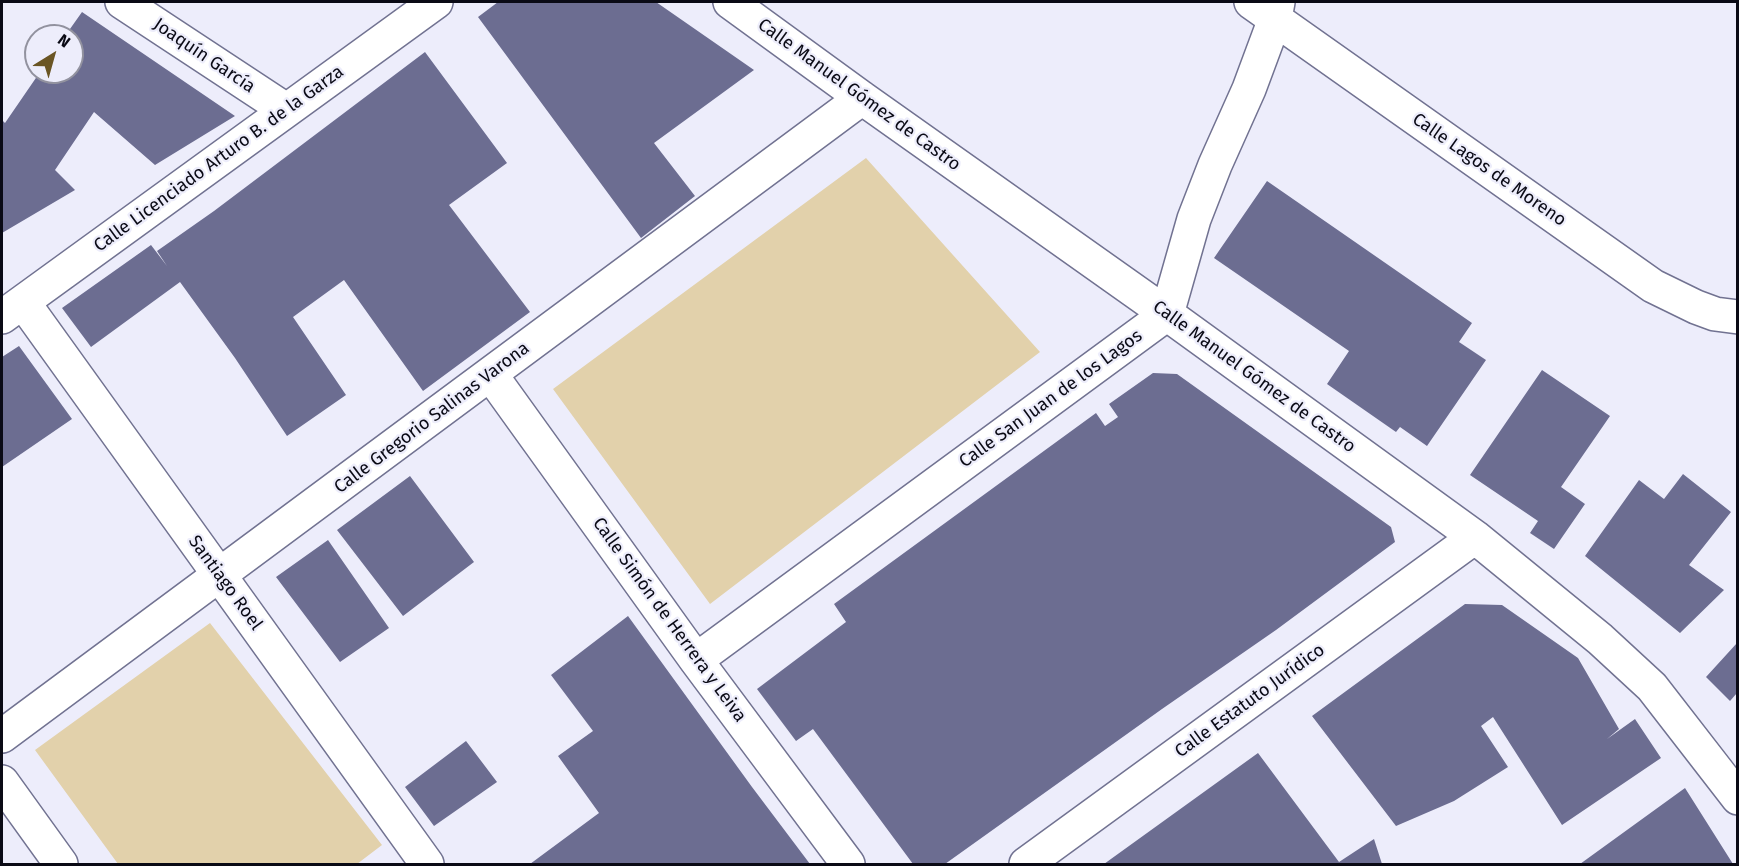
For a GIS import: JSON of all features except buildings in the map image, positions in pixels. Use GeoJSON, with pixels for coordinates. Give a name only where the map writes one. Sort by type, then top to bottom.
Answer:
{"type":"FeatureCollection","features":[{"type":"Feature","properties":{"kind":"street","name":"Joaquín García"},"geometry":{"type":"LineString","coordinates":[[122,2],[286,110]]}},
{"type":"Feature","properties":{"kind":"street","name":"Calle Licenciado Arturo B. de la Garza"},"geometry":{"type":"LineString","coordinates":[[12,310],[436,2]]}},
{"type":"Feature","properties":{"kind":"street","name":"Calle Manuel Gómez de Castro"},"geometry":{"type":"LineString","coordinates":[[730,2],[1475,537],[1600,639],[1653,687],[1737,798]]}},
{"type":"Feature","properties":{"kind":"street"},"geometry":{"type":"LineString","coordinates":[[1167,314],[1194,219],[1249,89],[1268,7]]}},
{"type":"Feature","properties":{"kind":"street","name":"Calle Lagos de Moreno"},"geometry":{"type":"LineString","coordinates":[[1268,7],[1653,286],[1696,307],[1715,314],[1737,317]]}},
{"type":"Feature","properties":{"kind":"street","name":"Calle Gregorio Salinas Varona"},"geometry":{"type":"LineString","coordinates":[[2,736],[862,98]]}},
{"type":"Feature","properties":{"kind":"street","name":"Santiago Roel"},"geometry":{"type":"LineString","coordinates":[[12,310],[220,575],[427,864]]}},
{"type":"Feature","properties":{"kind":"street","name":"Calle San Juan de los Lagos"},"geometry":{"type":"LineString","coordinates":[[696,660],[1167,314]]}},
{"type":"Feature","properties":{"kind":"street","name":"Calle Simón de Herrera y Leiva"},"geometry":{"type":"LineString","coordinates":[[491,375],[696,660],[848,864]]}},
{"type":"Feature","properties":{"kind":"street","name":"Calle Estatuto Jurídico"},"geometry":{"type":"LineString","coordinates":[[1026,864],[1475,537]]}},
{"type":"Feature","properties":{"kind":"street"},"geometry":{"type":"LineString","coordinates":[[2,782],[62,864]]}},
{"type":"Feature","properties":{"kind":"shaded area"},"geometry":{"type":"Polygon","coordinates":[[[866,158],[1040,352],[710,604],[553,389],[866,158]]]}},
{"type":"Feature","properties":{"kind":"shaded area"},"geometry":{"type":"Polygon","coordinates":[[[210,623],[382,845],[357,864],[118,864],[35,750],[210,623]]]}}]}
